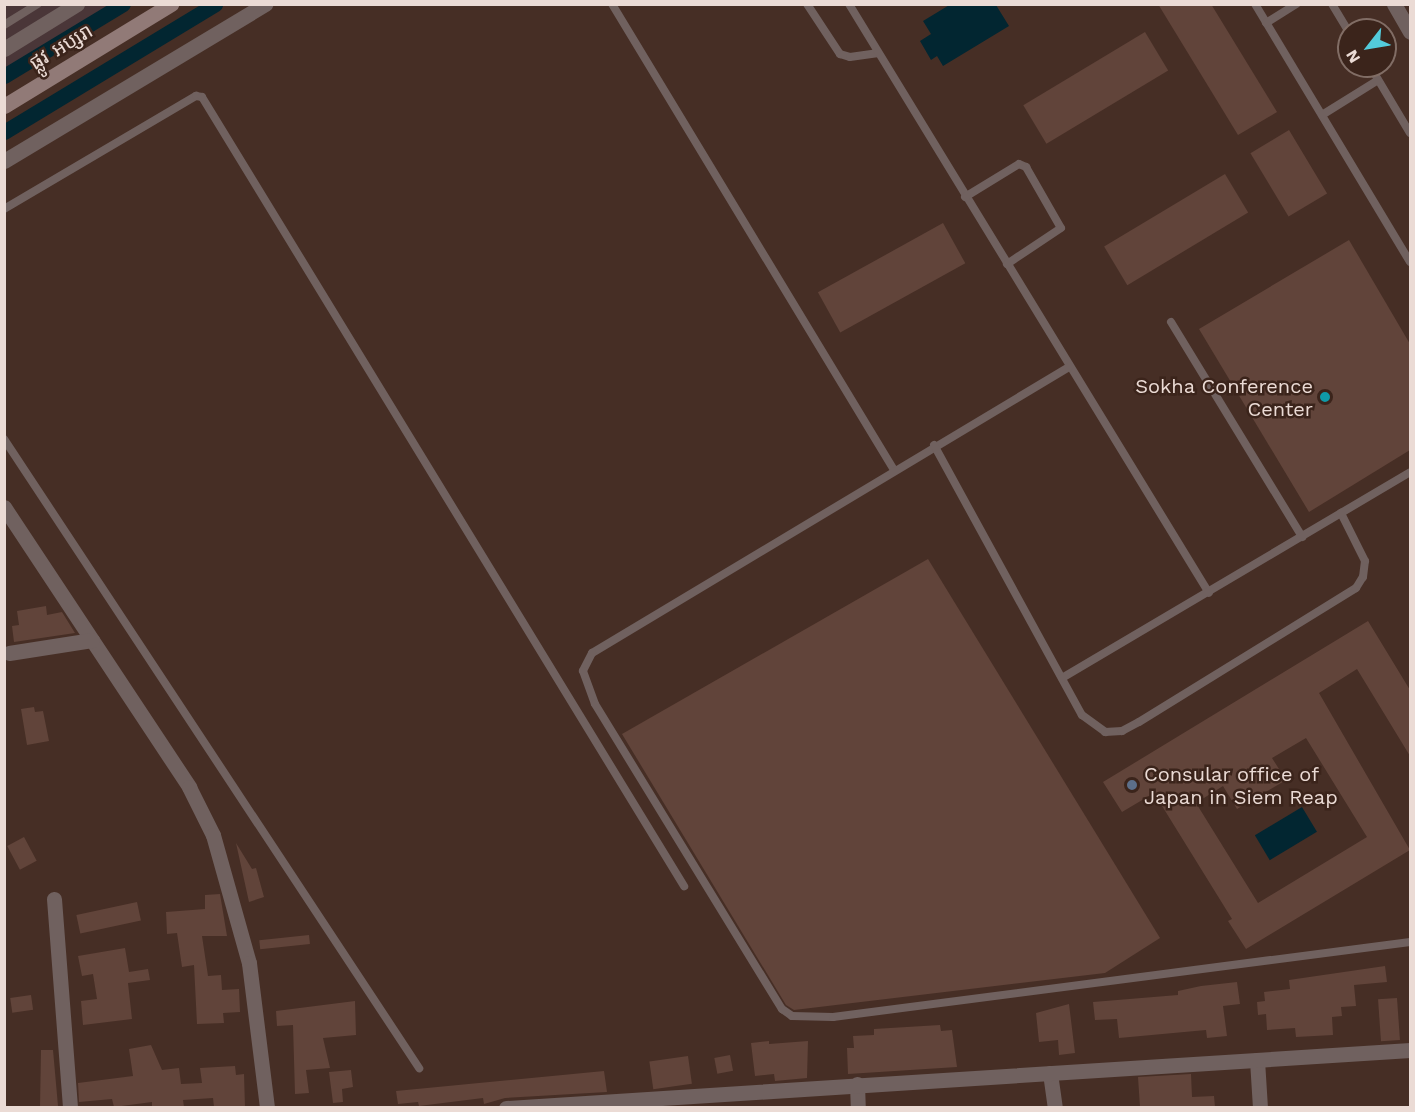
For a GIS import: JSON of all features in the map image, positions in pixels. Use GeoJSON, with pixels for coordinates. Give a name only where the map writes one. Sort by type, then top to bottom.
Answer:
{"type":"FeatureCollection","features":[{"type":"Feature","properties":{"kind":"street"},"geometry":{"type":"LineString","coordinates":[[4,49],[76,4]]}},
{"type":"Feature","properties":{"kind":"street","name":"ផ្លូវ អប្សរា"},"geometry":{"type":"LineString","coordinates":[[4,106],[171,4]]}},
{"type":"Feature","properties":{"kind":"street"},"geometry":{"type":"LineString","coordinates":[[4,160],[265,4]]}},
{"type":"Feature","properties":{"kind":"street"},"geometry":{"type":"LineString","coordinates":[[1394,4],[1410,33]]}},
{"type":"Feature","properties":{"kind":"street"},"geometry":{"type":"LineString","coordinates":[[4,507],[189,787],[213,835],[249,963],[267,1107]]}},
{"type":"Feature","properties":{"kind":"street"},"geometry":{"type":"LineString","coordinates":[[9,653],[93,640]]}},
{"type":"Feature","properties":{"kind":"street"},"geometry":{"type":"LineString","coordinates":[[54,899],[70,1107]]}},
{"type":"Feature","properties":{"kind":"street"},"geometry":{"type":"LineString","coordinates":[[506,1107],[656,1104],[857,1084],[1410,1050]]}},
{"type":"Feature","properties":{"kind":"street"},"geometry":{"type":"LineString","coordinates":[[1257,1060],[1260,1107]]}},
{"type":"Feature","properties":{"kind":"street"},"geometry":{"type":"LineString","coordinates":[[1050,1072],[1055,1107]]}},
{"type":"Feature","properties":{"kind":"street"},"geometry":{"type":"LineString","coordinates":[[857,1084],[858,1107]]}},
{"type":"Feature","properties":{"kind":"lane"},"geometry":{"type":"LineString","coordinates":[[4,25],[38,4]]}},
{"type":"Feature","properties":{"kind":"lane"},"geometry":{"type":"LineString","coordinates":[[612,4],[894,470]]}},
{"type":"Feature","properties":{"kind":"lane"},"geometry":{"type":"LineString","coordinates":[[807,4],[840,54],[850,57],[877,53]]}},
{"type":"Feature","properties":{"kind":"lane"},"geometry":{"type":"LineString","coordinates":[[849,4],[1209,593]]}},
{"type":"Feature","properties":{"kind":"lane"},"geometry":{"type":"LineString","coordinates":[[1255,4],[1410,262]]}},
{"type":"Feature","properties":{"kind":"lane"},"geometry":{"type":"LineString","coordinates":[[1266,23],[1296,4]]}},
{"type":"Feature","properties":{"kind":"lane"},"geometry":{"type":"LineString","coordinates":[[1332,4],[1340,18]]}},
{"type":"Feature","properties":{"kind":"lane"},"geometry":{"type":"LineString","coordinates":[[1322,115],[1378,80],[1410,133]]}},
{"type":"Feature","properties":{"kind":"lane"},"geometry":{"type":"LineString","coordinates":[[4,209],[196,96],[202,97],[684,886]]}},
{"type":"Feature","properties":{"kind":"lane"},"geometry":{"type":"LineString","coordinates":[[965,197],[1019,164],[1026,167],[1061,228],[1006,264]]}},
{"type":"Feature","properties":{"kind":"lane"},"geometry":{"type":"LineString","coordinates":[[1171,322],[1302,537]]}},
{"type":"Feature","properties":{"kind":"lane"},"geometry":{"type":"LineString","coordinates":[[1069,367],[934,445],[592,653],[583,671],[595,704],[787,1013],[809,1018],[833,1017],[1410,942]]}},
{"type":"Feature","properties":{"kind":"lane"},"geometry":{"type":"LineString","coordinates":[[4,439],[419,1068]]}},
{"type":"Feature","properties":{"kind":"lane"},"geometry":{"type":"LineString","coordinates":[[934,445],[1082,715],[1105,732],[1122,731],[1139,722],[1356,588],[1363,577],[1365,561],[1341,513]]}},
{"type":"Feature","properties":{"kind":"lane"},"geometry":{"type":"LineString","coordinates":[[1062,678],[1410,472]]}},
{"type":"Feature","properties":{"kind":"shaded area"},"geometry":{"type":"Polygon","coordinates":[[[5,5],[117,5],[5,72],[5,5]]]}},
{"type":"Feature","properties":{"kind":"water"},"geometry":{"type":"Polygon","coordinates":[[[951,4],[996,5],[1009,26],[943,66],[937,56],[931,60],[920,41],[931,34],[923,21],[951,4]]]}},
{"type":"Feature","properties":{"kind":"water"},"geometry":{"type":"Polygon","coordinates":[[[1302,807],[1317,832],[1270,860],[1255,835],[1302,807]]]}},
{"type":"Feature","properties":{"kind":"building"},"geometry":{"type":"Polygon","coordinates":[[[1158,4],[1211,4],[1277,112],[1238,135],[1158,4]]]}},
{"type":"Feature","properties":{"kind":"building"},"geometry":{"type":"Polygon","coordinates":[[[1145,32],[1168,71],[1046,144],[1023,105],[1145,32]]]}},
{"type":"Feature","properties":{"kind":"building"},"geometry":{"type":"Polygon","coordinates":[[[1289,130],[1327,193],[1289,217],[1250,153],[1289,130]]]}},
{"type":"Feature","properties":{"kind":"building"},"geometry":{"type":"Polygon","coordinates":[[[1225,174],[1248,213],[1127,285],[1104,247],[1225,174]]]}},
{"type":"Feature","properties":{"kind":"building"},"geometry":{"type":"Polygon","coordinates":[[[943,223],[965,263],[840,333],[818,292],[943,223]]]}},
{"type":"Feature","properties":{"kind":"building","name":"Sokha Conference Center"},"geometry":{"type":"Polygon","coordinates":[[[1349,240],[1410,344],[1410,450],[1309,512],[1199,329],[1349,240]]]}},
{"type":"Feature","properties":{"kind":"building"},"geometry":{"type":"Polygon","coordinates":[[[928,559],[1160,938],[1105,973],[794,1010],[786,1005],[622,734],[928,559]]]}},
{"type":"Feature","properties":{"kind":"building"},"geometry":{"type":"Polygon","coordinates":[[[46,606],[47,615],[62,612],[75,633],[14,642],[12,626],[19,625],[17,611],[46,606]]]}},
{"type":"Feature","properties":{"kind":"building"},"geometry":{"type":"Polygon","coordinates":[[[1368,621],[1410,690],[1410,756],[1357,669],[1319,693],[1410,850],[1246,949],[1228,921],[1232,919],[1154,793],[1122,812],[1103,782],[1368,621]],[[1306,738],[1272,758],[1286,780],[1237,809],[1223,786],[1196,803],[1258,903],[1367,837],[1306,738]]]}},
{"type":"Feature","properties":{"kind":"building"},"geometry":{"type":"Polygon","coordinates":[[[34,707],[35,712],[43,711],[49,741],[27,745],[21,709],[34,707]]]}},
{"type":"Feature","properties":{"kind":"building"},"geometry":{"type":"Polygon","coordinates":[[[24,837],[37,861],[20,870],[7,846],[24,837]]]}},
{"type":"Feature","properties":{"kind":"building"},"geometry":{"type":"Polygon","coordinates":[[[236,843],[252,869],[256,868],[264,897],[249,902],[236,843]]]}},
{"type":"Feature","properties":{"kind":"building"},"geometry":{"type":"Polygon","coordinates":[[[220,894],[227,936],[202,936],[208,976],[221,975],[222,990],[239,989],[240,1012],[223,1013],[224,1023],[197,1024],[194,965],[182,967],[177,933],[167,934],[166,912],[205,909],[205,895],[220,894]]]}},
{"type":"Feature","properties":{"kind":"building"},"geometry":{"type":"Polygon","coordinates":[[[137,902],[141,921],[80,933],[76,915],[137,902]]]}},
{"type":"Feature","properties":{"kind":"building"},"geometry":{"type":"Polygon","coordinates":[[[309,935],[310,944],[260,949],[259,940],[309,935]]]}},
{"type":"Feature","properties":{"kind":"building"},"geometry":{"type":"Polygon","coordinates":[[[125,948],[129,972],[148,969],[150,980],[128,983],[132,1019],[83,1025],[81,1001],[97,999],[93,974],[82,976],[78,956],[125,948]]]}},
{"type":"Feature","properties":{"kind":"building"},"geometry":{"type":"Polygon","coordinates":[[[1385,966],[1387,982],[1354,985],[1356,1006],[1341,1007],[1342,1016],[1332,1017],[1333,1035],[1296,1037],[1295,1028],[1267,1030],[1266,1014],[1258,1015],[1257,1002],[1265,1001],[1264,992],[1290,989],[1289,980],[1385,966]]]}},
{"type":"Feature","properties":{"kind":"building"},"geometry":{"type":"Polygon","coordinates":[[[1237,982],[1240,1004],[1223,1006],[1227,1036],[1207,1038],[1206,1030],[1119,1038],[1117,1019],[1095,1020],[1093,1002],[1178,995],[1178,991],[1237,982]]]}},
{"type":"Feature","properties":{"kind":"building"},"geometry":{"type":"Polygon","coordinates":[[[31,995],[33,1010],[12,1013],[10,998],[31,995]]]}},
{"type":"Feature","properties":{"kind":"building"},"geometry":{"type":"Polygon","coordinates":[[[1397,998],[1400,1040],[1381,1041],[1378,999],[1397,998]]]}},
{"type":"Feature","properties":{"kind":"building"},"geometry":{"type":"Polygon","coordinates":[[[355,1001],[356,1035],[323,1038],[330,1068],[306,1070],[309,1093],[295,1094],[293,1025],[277,1026],[276,1011],[355,1001]]]}},
{"type":"Feature","properties":{"kind":"building"},"geometry":{"type":"Polygon","coordinates":[[[1069,1004],[1075,1053],[1059,1055],[1058,1040],[1039,1042],[1036,1013],[1069,1004]]]}},
{"type":"Feature","properties":{"kind":"building"},"geometry":{"type":"Polygon","coordinates":[[[940,1025],[941,1031],[952,1030],[957,1067],[848,1074],[847,1048],[854,1048],[853,1036],[874,1035],[874,1029],[940,1025]]]}},
{"type":"Feature","properties":{"kind":"building"},"geometry":{"type":"Polygon","coordinates":[[[769,1041],[769,1044],[808,1041],[807,1078],[775,1081],[774,1074],[755,1076],[751,1043],[769,1041]]]}},
{"type":"Feature","properties":{"kind":"building"},"geometry":{"type":"Polygon","coordinates":[[[151,1045],[162,1070],[179,1068],[181,1084],[202,1083],[200,1068],[235,1066],[236,1075],[244,1074],[245,1107],[214,1107],[213,1098],[183,1100],[184,1107],[152,1107],[152,1102],[114,1107],[112,1099],[79,1102],[78,1083],[133,1076],[129,1049],[151,1045]]]}},
{"type":"Feature","properties":{"kind":"building"},"geometry":{"type":"Polygon","coordinates":[[[41,1050],[53,1050],[58,1106],[40,1107],[41,1050]]]}},
{"type":"Feature","properties":{"kind":"building"},"geometry":{"type":"Polygon","coordinates":[[[730,1055],[733,1071],[717,1074],[714,1058],[730,1055]]]}},
{"type":"Feature","properties":{"kind":"building"},"geometry":{"type":"Polygon","coordinates":[[[688,1056],[692,1084],[653,1089],[649,1061],[688,1056]]]}},
{"type":"Feature","properties":{"kind":"building"},"geometry":{"type":"Polygon","coordinates":[[[351,1070],[353,1087],[342,1089],[343,1102],[333,1103],[329,1072],[351,1070]]]}},
{"type":"Feature","properties":{"kind":"building"},"geometry":{"type":"Polygon","coordinates":[[[604,1071],[607,1092],[505,1098],[484,1104],[483,1098],[419,1106],[418,1102],[398,1104],[396,1091],[604,1071]]]}},
{"type":"Feature","properties":{"kind":"building"},"geometry":{"type":"Polygon","coordinates":[[[1191,1074],[1192,1097],[1214,1096],[1215,1107],[1140,1107],[1138,1077],[1191,1074]]]}},
{"type":"Feature","properties":{"kind":"waterway"},"geometry":{"type":"LineString","coordinates":[[4,76],[123,4]]}},
{"type":"Feature","properties":{"kind":"waterway"},"geometry":{"type":"LineString","coordinates":[[4,132],[215,4]]}},
{"type":"Feature","properties":{"kind":"place","name":"Sokha Conference Center"},"geometry":{"type":"Point","coordinates":[1325,397]}},
{"type":"Feature","properties":{"kind":"place","name":"Consular office of Japan in Siem Reap"},"geometry":{"type":"Point","coordinates":[1132,785]}}]}
